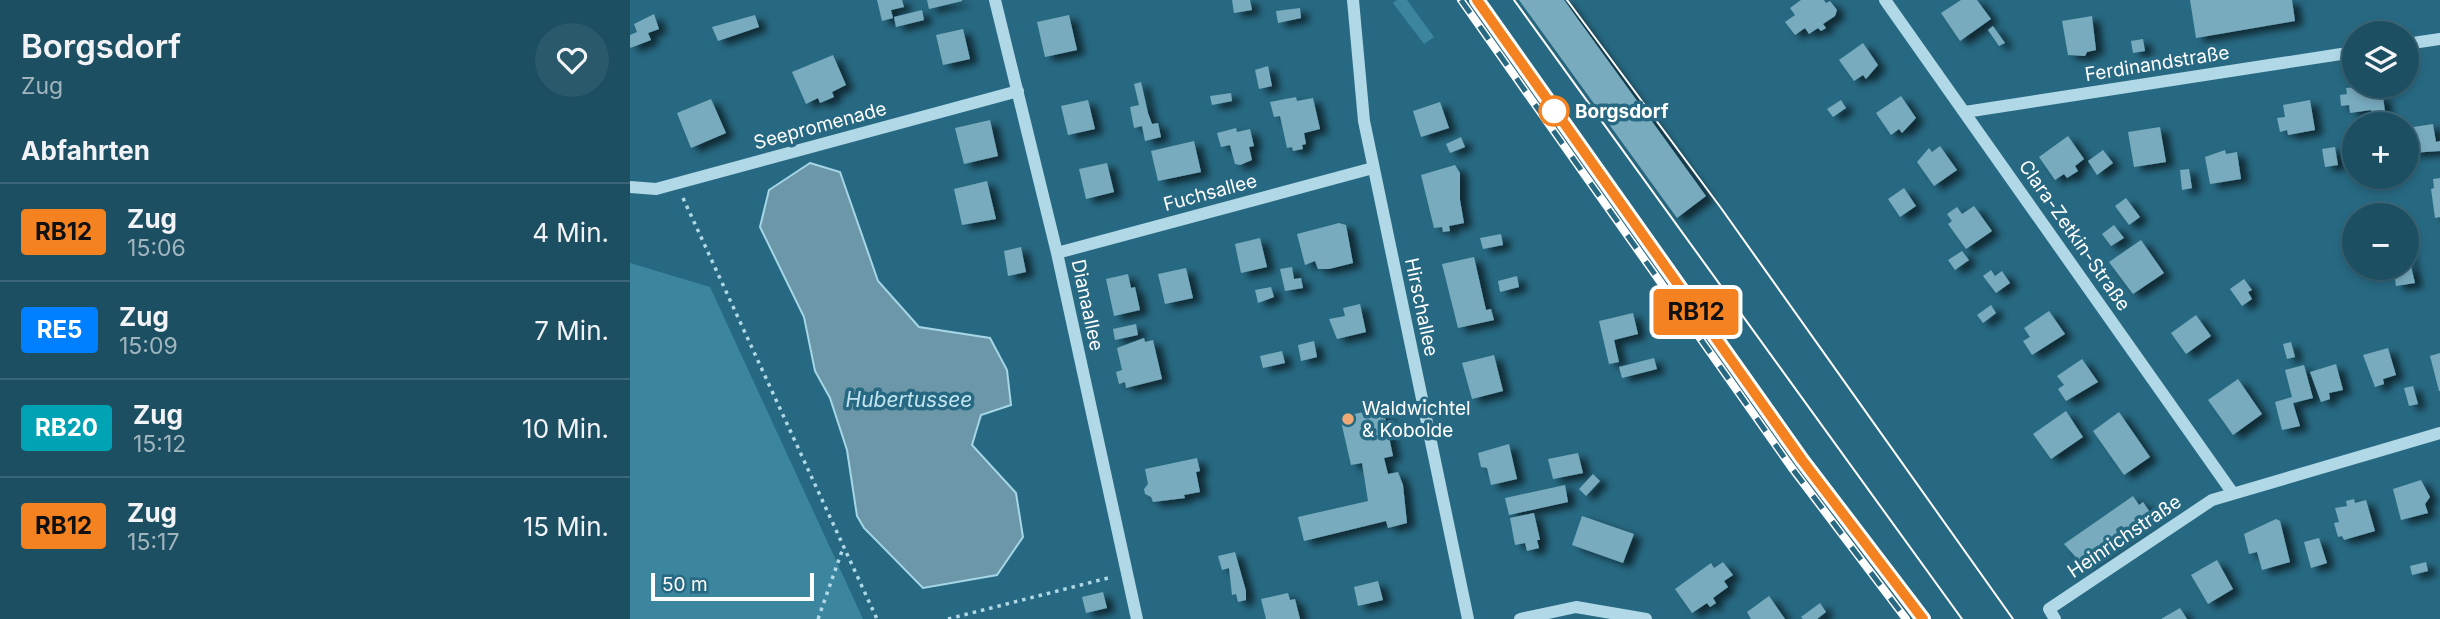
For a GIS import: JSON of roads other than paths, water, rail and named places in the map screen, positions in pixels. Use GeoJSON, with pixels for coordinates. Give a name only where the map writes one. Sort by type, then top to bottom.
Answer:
{"type":"FeatureCollection","features":[{"type":"Feature","properties":{"kind":"street","name":"Dianaallee"},"geometry":{"type":"LineString","coordinates":[[995,0],[1057,253],[1138,619]]}},
{"type":"Feature","properties":{"kind":"street","name":"Hirschallee"},"geometry":{"type":"LineString","coordinates":[[1353,0],[1364,121],[1468,619]]}},
{"type":"Feature","properties":{"kind":"street","name":"Clara-Zetkin-Straße"},"geometry":{"type":"LineString","coordinates":[[1885,0],[2232,492]]}},
{"type":"Feature","properties":{"kind":"street"},"geometry":{"type":"LineString","coordinates":[[2419,42],[2440,39]]}},
{"type":"Feature","properties":{"kind":"street","name":"Ferdinandstraße"},"geometry":{"type":"LineString","coordinates":[[1965,112],[2342,54]]}},
{"type":"Feature","properties":{"kind":"street","name":"Seepromenade"},"geometry":{"type":"LineString","coordinates":[[630,187],[656,189],[1018,91]]}},
{"type":"Feature","properties":{"kind":"street","name":"Fuchsallee"},"geometry":{"type":"LineString","coordinates":[[1057,253],[1373,168]]}},
{"type":"Feature","properties":{"kind":"street"},"geometry":{"type":"LineString","coordinates":[[2232,492],[2440,433]]}},
{"type":"Feature","properties":{"kind":"street","name":"Heinrichstraße"},"geometry":{"type":"LineString","coordinates":[[2055,619],[2049,610],[2212,500],[2232,492]]}},
{"type":"Feature","properties":{"kind":"street"},"geometry":{"type":"LineString","coordinates":[[1520,619],[1576,607],[1646,619]]}},
{"type":"Feature","properties":{"kind":"water","name":"Hubertussee"},"geometry":{"type":"Polygon","coordinates":[[[810,163],[840,172],[878,281],[919,327],[990,338],[1007,370],[1011,405],[981,415],[972,445],[1016,493],[1023,537],[997,575],[923,588],[864,528],[857,516],[847,450],[830,398],[815,371],[804,317],[760,227],[769,190],[810,163]]]}},
{"type":"Feature","properties":{"kind":"tram line"},"geometry":{"type":"LineString","coordinates":[[1514,0],[1962,619]]}},
{"type":"Feature","properties":{"kind":"tram line"},"geometry":{"type":"LineString","coordinates":[[1567,0],[1721,208],[2013,619]]}},
{"type":"Feature","properties":{"kind":"railway"},"geometry":{"type":"LineString","coordinates":[[1461,0],[1791,467],[1906,619]]}},
{"type":"Feature","properties":{"kind":"railway"},"geometry":{"type":"LineString","coordinates":[[1477,0],[1802,460],[1923,619]]}},
{"type":"Feature","properties":{"kind":"train","name":"RB12"},"geometry":{"type":"LineString","coordinates":[[1477,0],[1564,127],[1802,460],[1923,619]]}},
{"type":"Feature","properties":{"kind":"place","name":"Borgsdorf"},"geometry":{"type":"Point","coordinates":[1554,111]}},
{"type":"Feature","properties":{"kind":"place","name":"Waldwichtel & Kobolde"},"geometry":{"type":"Point","coordinates":[1348,419]}}]}
